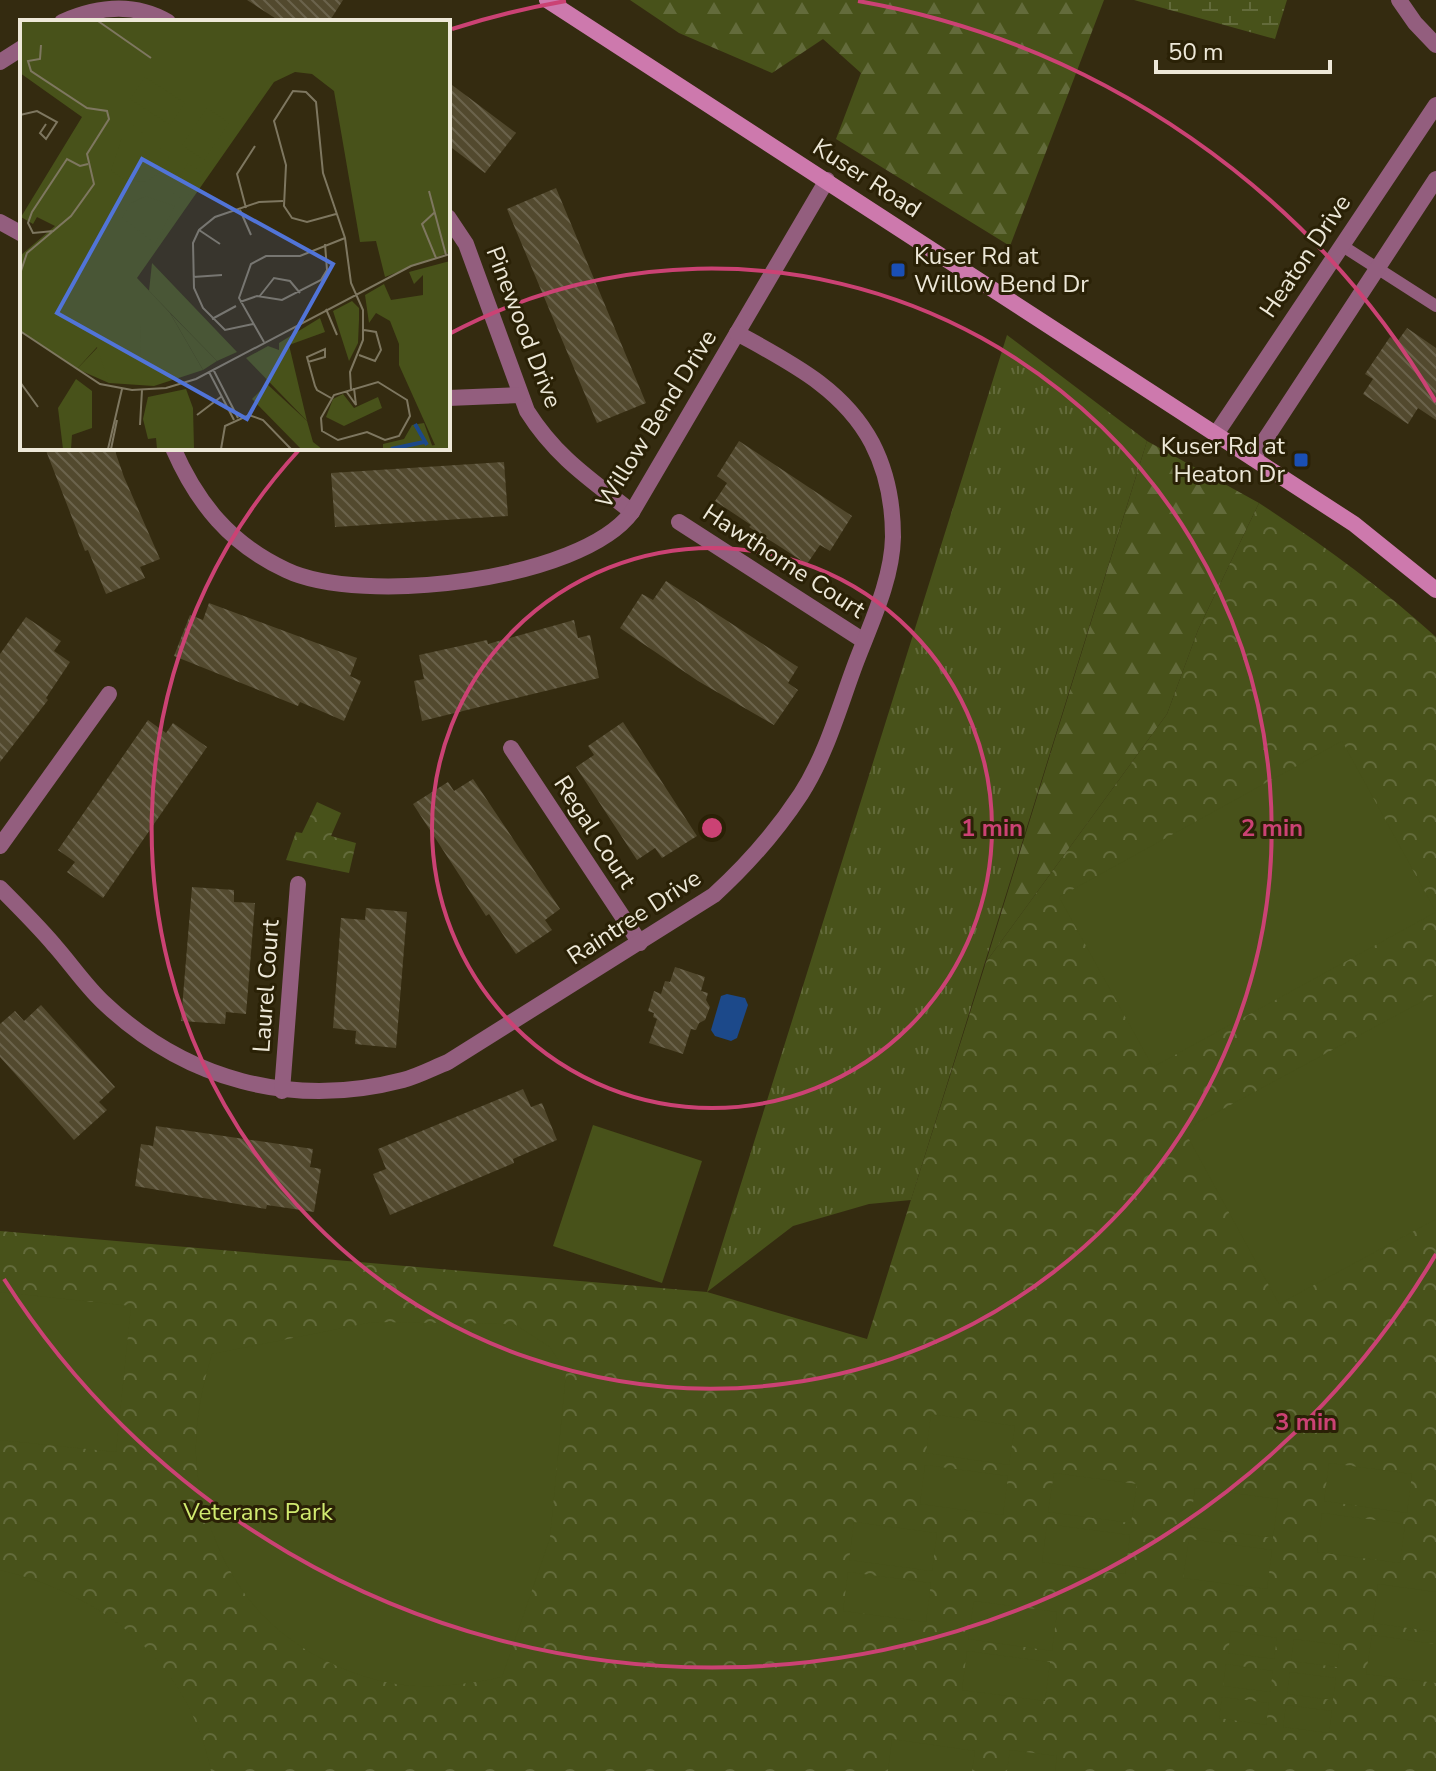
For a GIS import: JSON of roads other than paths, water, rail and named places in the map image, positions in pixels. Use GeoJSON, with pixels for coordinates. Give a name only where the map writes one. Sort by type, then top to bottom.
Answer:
{"type":"FeatureCollection","features":[{"type":"Feature","properties":{"kind":"street","name":"Kuser Road"},"geometry":{"type":"LineString","coordinates":[[547,0],[1354,524],[1436,590]]}},
{"type":"Feature","properties":{"kind":"street"},"geometry":{"type":"LineString","coordinates":[[1399,0],[1436,45]]}},
{"type":"Feature","properties":{"kind":"street"},"geometry":{"type":"LineString","coordinates":[[67,20],[86,12],[111,8],[138,10],[163,20]]}},
{"type":"Feature","properties":{"kind":"street"},"geometry":{"type":"LineString","coordinates":[[0,62],[20,49]]}},
{"type":"Feature","properties":{"kind":"street","name":"Heaton Drive"},"geometry":{"type":"LineString","coordinates":[[1216,434],[1436,105]]}},
{"type":"Feature","properties":{"kind":"street"},"geometry":{"type":"LineString","coordinates":[[1253,458],[1436,179]]}},
{"type":"Feature","properties":{"kind":"street","name":"Willow Bend Drive"},"geometry":{"type":"LineString","coordinates":[[174,450],[187,480],[227,533],[255,554],[288,572],[322,582],[409,587],[470,581],[530,567],[592,545],[612,533],[632,512],[827,180]]}},
{"type":"Feature","properties":{"kind":"street","name":"Pinewood Drive"},"geometry":{"type":"LineString","coordinates":[[450,220],[466,244],[520,395],[542,436],[560,456],[632,512]]}},
{"type":"Feature","properties":{"kind":"street"},"geometry":{"type":"LineString","coordinates":[[0,222],[20,233]]}},
{"type":"Feature","properties":{"kind":"street","name":"Raintree Drive"},"geometry":{"type":"LineString","coordinates":[[0,888],[100,999],[161,1048],[237,1081],[282,1091],[318,1092],[404,1080],[448,1062],[714,895],[745,867],[776,829],[802,793],[823,753],[888,575],[893,540],[892,504],[886,476],[872,443],[855,416],[831,390],[805,371],[737,333]]}},
{"type":"Feature","properties":{"kind":"street"},"geometry":{"type":"LineString","coordinates":[[450,398],[520,395]]}},
{"type":"Feature","properties":{"kind":"street","name":"Hawthorne Court"},"geometry":{"type":"LineString","coordinates":[[679,522],[864,641]]}},
{"type":"Feature","properties":{"kind":"street"},"geometry":{"type":"LineString","coordinates":[[0,846],[109,694]]}},
{"type":"Feature","properties":{"kind":"street","name":"Regal Court"},"geometry":{"type":"LineString","coordinates":[[511,748],[640,943]]}},
{"type":"Feature","properties":{"kind":"street","name":"Laurel Court"},"geometry":{"type":"LineString","coordinates":[[282,1091],[298,884]]}},
{"type":"Feature","properties":{"kind":"lane"},"geometry":{"type":"LineString","coordinates":[[1341,245],[1436,306]]}},
{"type":"Feature","properties":{"kind":"water"},"geometry":{"type":"Polygon","coordinates":[[[727,994],[745,998],[748,1005],[737,1038],[731,1041],[715,1036],[711,1030],[721,996],[727,994]]]}},
{"type":"Feature","properties":{"kind":"place","name":"Kuser Rd at Willow Bend Dr"},"geometry":{"type":"Point","coordinates":[898,270]}},
{"type":"Feature","properties":{"kind":"place","name":"Kuser Rd at Heaton Dr"},"geometry":{"type":"Point","coordinates":[1301,460]}},
{"type":"Feature","properties":{"kind":"park label","name":"Veterans Park"},"geometry":{"type":"Point","coordinates":[258,1512]}}]}
